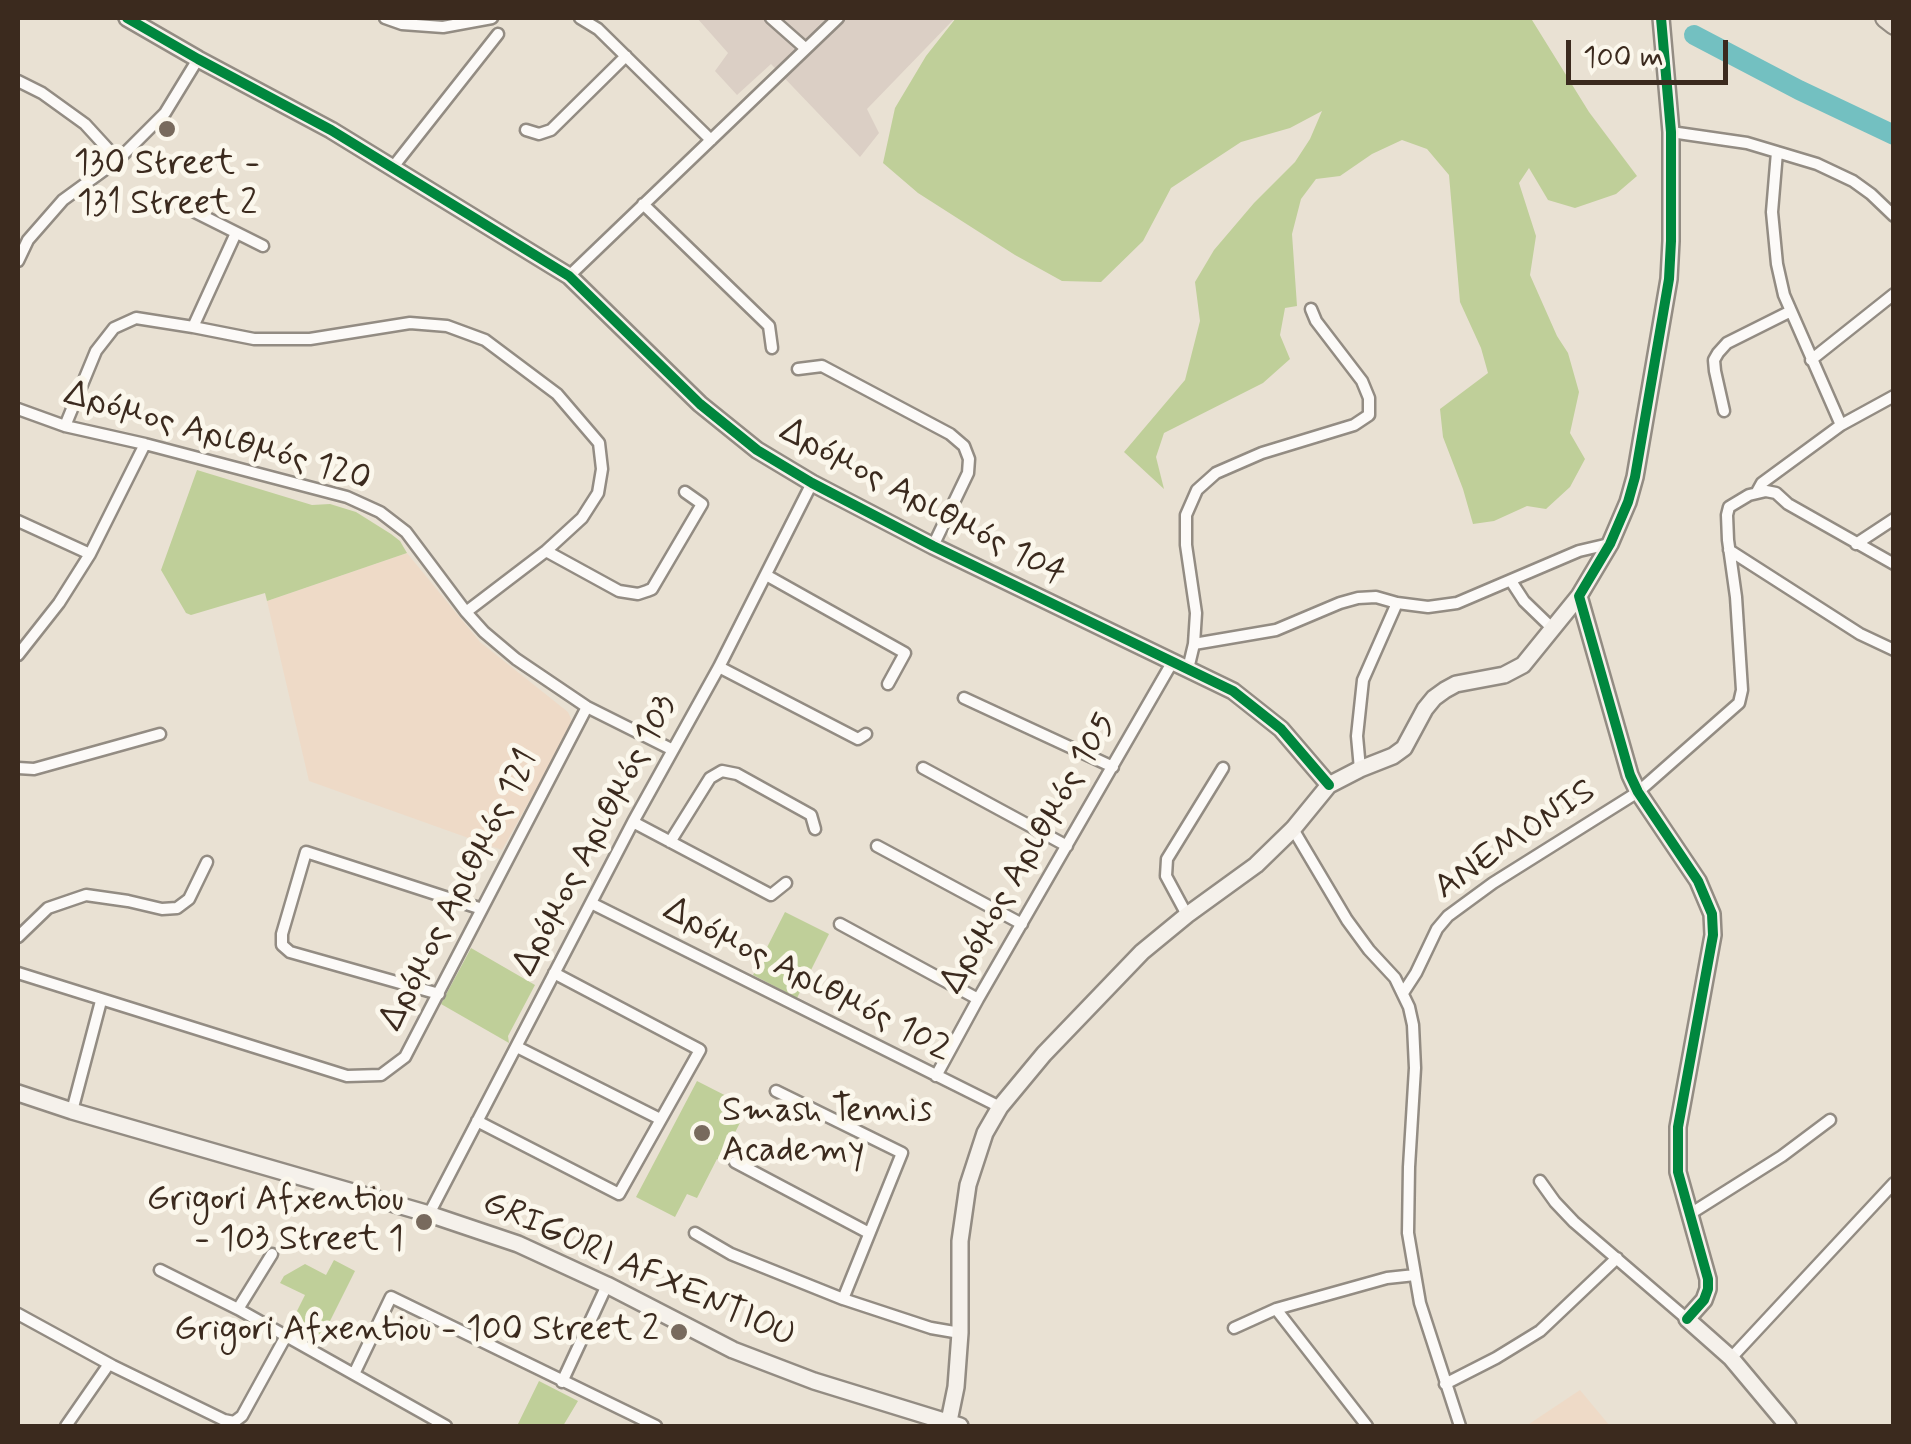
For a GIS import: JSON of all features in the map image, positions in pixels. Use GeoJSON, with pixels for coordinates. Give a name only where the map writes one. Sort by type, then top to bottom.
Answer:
{"type":"FeatureCollection","features":[{"type":"Feature","properties":{"kind":"main road"},"geometry":{"type":"LineString","coordinates":[[1885,18],[1894,25]]}},
{"type":"Feature","properties":{"kind":"street","name":"Δρόμος Αριθμός 104"},"geometry":{"type":"LineString","coordinates":[[127,18],[332,130],[570,276],[700,404],[757,450],[933,546],[1233,691],[1281,729],[1330,785]]}},
{"type":"Feature","properties":{"kind":"street"},"geometry":{"type":"LineString","coordinates":[[385,18],[402,24],[442,27],[492,18]]}},
{"type":"Feature","properties":{"kind":"street"},"geometry":{"type":"LineString","coordinates":[[580,18],[598,29],[712,140]]}},
{"type":"Feature","properties":{"kind":"street"},"geometry":{"type":"LineString","coordinates":[[771,18],[804,48]]}},
{"type":"Feature","properties":{"kind":"street"},"geometry":{"type":"LineString","coordinates":[[570,276],[838,18]]}},
{"type":"Feature","properties":{"kind":"street"},"geometry":{"type":"LineString","coordinates":[[952,1426],[960,1333],[960,1241],[968,1185],[985,1133],[1000,1106],[1130,964],[1187,915],[1256,865],[1330,785],[1404,748],[1425,709],[1444,690],[1514,671],[1533,654],[1579,596],[1610,544],[1634,477],[1669,279],[1670,132],[1662,18]]}},
{"type":"Feature","properties":{"kind":"street"},"geometry":{"type":"LineString","coordinates":[[392,167],[498,34]]}},
{"type":"Feature","properties":{"kind":"street"},"geometry":{"type":"LineString","coordinates":[[526,130],[539,134],[551,130],[626,56]]}},
{"type":"Feature","properties":{"kind":"street"},"geometry":{"type":"LineString","coordinates":[[18,261],[28,240],[63,200],[118,160],[165,113],[198,59]]}},
{"type":"Feature","properties":{"kind":"street"},"geometry":{"type":"LineString","coordinates":[[18,80],[85,124],[118,160]]}},
{"type":"Feature","properties":{"kind":"street"},"geometry":{"type":"LineString","coordinates":[[1670,132],[1747,143],[1836,172],[1870,194],[1894,216]]}},
{"type":"Feature","properties":{"kind":"street"},"geometry":{"type":"LineString","coordinates":[[1777,152],[1772,212],[1777,264],[1789,312],[1841,424]]}},
{"type":"Feature","properties":{"kind":"street"},"geometry":{"type":"LineString","coordinates":[[177,203],[263,246]]}},
{"type":"Feature","properties":{"kind":"street"},"geometry":{"type":"LineString","coordinates":[[643,204],[769,326],[772,348]]}},
{"type":"Feature","properties":{"kind":"street"},"geometry":{"type":"LineString","coordinates":[[192,326],[236,233]]}},
{"type":"Feature","properties":{"kind":"street"},"geometry":{"type":"LineString","coordinates":[[1811,360],[1894,294]]}},
{"type":"Feature","properties":{"kind":"street","name":"Δρόμος Αριθμός 105"},"geometry":{"type":"LineString","coordinates":[[936,1076],[1112,767],[1194,644],[1196,613],[1186,546],[1186,515],[1197,490],[1216,473],[1262,453],[1354,425],[1369,414],[1369,398],[1362,381],[1311,309]]}},
{"type":"Feature","properties":{"kind":"street"},"geometry":{"type":"LineString","coordinates":[[1724,411],[1715,370],[1718,353],[1728,343],[1789,312]]}},
{"type":"Feature","properties":{"kind":"street"},"geometry":{"type":"LineString","coordinates":[[65,426],[96,352],[114,328],[136,318],[254,339],[310,339],[410,323],[447,326],[484,340],[557,394],[599,443],[602,469],[598,493],[582,518],[466,612]]}},
{"type":"Feature","properties":{"kind":"street"},"geometry":{"type":"LineString","coordinates":[[798,369],[822,366],[950,434],[964,446],[969,459],[968,474],[933,546]]}},
{"type":"Feature","properties":{"kind":"street"},"geometry":{"type":"LineString","coordinates":[[1758,492],[1762,484],[1841,424],[1894,396]]}},
{"type":"Feature","properties":{"kind":"street","name":"Δρόμος Αριθμός 120"},"geometry":{"type":"LineString","coordinates":[[18,409],[65,426],[347,498],[380,512],[406,532],[466,612],[516,659],[588,707],[672,750]]}},
{"type":"Feature","properties":{"kind":"street"},"geometry":{"type":"LineString","coordinates":[[18,655],[59,603],[90,554],[146,444]]}},
{"type":"Feature","properties":{"kind":"street","name":"Δρόμος Αριθμός 103"},"geometry":{"type":"LineString","coordinates":[[430,1214],[812,483]]}},
{"type":"Feature","properties":{"kind":"street"},"geometry":{"type":"LineString","coordinates":[[546,551],[619,591],[647,591],[702,504],[684,492]]}},
{"type":"Feature","properties":{"kind":"street"},"geometry":{"type":"LineString","coordinates":[[1894,564],[1776,494],[1758,492],[1729,507],[1729,550],[1860,634],[1894,650]]}},
{"type":"Feature","properties":{"kind":"street"},"geometry":{"type":"LineString","coordinates":[[1856,544],[1894,519]]}},
{"type":"Feature","properties":{"kind":"street"},"geometry":{"type":"LineString","coordinates":[[18,522],[90,554]]}},
{"type":"Feature","properties":{"kind":"street"},"geometry":{"type":"LineString","coordinates":[[1194,644],[1291,626],[1358,598],[1428,606],[1457,603],[1579,551],[1610,544]]}},
{"type":"Feature","properties":{"kind":"street","name":"ANEMONIS"},"geometry":{"type":"LineString","coordinates":[[1403,993],[1448,916],[1493,883],[1638,792],[1738,703],[1742,690],[1729,550]]}},
{"type":"Feature","properties":{"kind":"street"},"geometry":{"type":"LineString","coordinates":[[766,574],[905,652],[888,684]]}},
{"type":"Feature","properties":{"kind":"street"},"geometry":{"type":"LineString","coordinates":[[1512,581],[1524,601],[1553,629]]}},
{"type":"Feature","properties":{"kind":"street"},"geometry":{"type":"LineString","coordinates":[[1579,596],[1625,762],[1638,792],[1698,881],[1712,914],[1713,935],[1678,1127],[1678,1172],[1708,1279],[1704,1300],[1687,1319]]}},
{"type":"Feature","properties":{"kind":"street"},"geometry":{"type":"LineString","coordinates":[[1360,769],[1362,680],[1397,603]]}},
{"type":"Feature","properties":{"kind":"street"},"geometry":{"type":"LineString","coordinates":[[719,667],[858,739],[866,734]]}},
{"type":"Feature","properties":{"kind":"street"},"geometry":{"type":"LineString","coordinates":[[964,698],[1112,767]]}},
{"type":"Feature","properties":{"kind":"street","name":"Δρόμος Αριθμός 121"},"geometry":{"type":"LineString","coordinates":[[18,973],[347,1076],[381,1075],[405,1057],[588,707]]}},
{"type":"Feature","properties":{"kind":"street"},"geometry":{"type":"LineString","coordinates":[[18,768],[34,770],[160,734]]}},
{"type":"Feature","properties":{"kind":"street"},"geometry":{"type":"LineString","coordinates":[[924,768],[1066,846]]}},
{"type":"Feature","properties":{"kind":"street"},"geometry":{"type":"LineString","coordinates":[[1187,915],[1166,876],[1167,860],[1223,768]]}},
{"type":"Feature","properties":{"kind":"street"},"geometry":{"type":"LineString","coordinates":[[670,842],[710,778],[722,771],[737,774],[810,815],[816,829]]}},
{"type":"Feature","properties":{"kind":"street"},"geometry":{"type":"LineString","coordinates":[[633,822],[770,895],[786,883]]}},
{"type":"Feature","properties":{"kind":"street"},"geometry":{"type":"LineString","coordinates":[[1293,829],[1347,920],[1395,978],[1409,1007],[1414,1054],[1408,1233],[1420,1302],[1460,1426]]}},
{"type":"Feature","properties":{"kind":"street"},"geometry":{"type":"LineString","coordinates":[[878,846],[1022,924]]}},
{"type":"Feature","properties":{"kind":"street"},"geometry":{"type":"LineString","coordinates":[[438,994],[290,952],[282,944],[306,852],[482,908]]}},
{"type":"Feature","properties":{"kind":"street"},"geometry":{"type":"LineString","coordinates":[[18,937],[48,908],[86,895],[162,909],[177,908],[189,899],[207,862]]}},
{"type":"Feature","properties":{"kind":"street","name":"Δρόμος Αριθμός 102"},"geometry":{"type":"LineString","coordinates":[[591,903],[1000,1106]]}},
{"type":"Feature","properties":{"kind":"street"},"geometry":{"type":"LineString","coordinates":[[840,924],[978,999]]}},
{"type":"Feature","properties":{"kind":"street"},"geometry":{"type":"LineString","coordinates":[[477,1121],[619,1194],[700,1050],[554,973]]}},
{"type":"Feature","properties":{"kind":"street"},"geometry":{"type":"LineString","coordinates":[[72,1111],[101,1001]]}},
{"type":"Feature","properties":{"kind":"street"},"geometry":{"type":"LineString","coordinates":[[518,1047],[660,1119]]}},
{"type":"Feature","properties":{"kind":"street"},"geometry":{"type":"LineString","coordinates":[[776,1091],[902,1153],[843,1299]]}},
{"type":"Feature","properties":{"kind":"street","name":"GRIGORI AFXENTIOU"},"geometry":{"type":"LineString","coordinates":[[18,1093],[430,1214],[518,1244],[733,1350],[952,1426]]}},
{"type":"Feature","properties":{"kind":"street"},"geometry":{"type":"LineString","coordinates":[[1690,1214],[1782,1156],[1830,1120]]}},
{"type":"Feature","properties":{"kind":"street"},"geometry":{"type":"LineString","coordinates":[[734,1162],[869,1233]]}},
{"type":"Feature","properties":{"kind":"street"},"geometry":{"type":"LineString","coordinates":[[1540,1180],[1564,1212],[1731,1358],[1788,1426]]}},
{"type":"Feature","properties":{"kind":"street"},"geometry":{"type":"LineString","coordinates":[[1731,1358],[1894,1184]]}},
{"type":"Feature","properties":{"kind":"street"},"geometry":{"type":"LineString","coordinates":[[696,1233],[731,1254],[843,1299],[930,1328],[960,1333]]}},
{"type":"Feature","properties":{"kind":"street"},"geometry":{"type":"LineString","coordinates":[[238,1308],[272,1254]]}},
{"type":"Feature","properties":{"kind":"street"},"geometry":{"type":"LineString","coordinates":[[1445,1384],[1540,1331],[1617,1258]]}},
{"type":"Feature","properties":{"kind":"street"},"geometry":{"type":"LineString","coordinates":[[160,1270],[238,1308],[445,1426]]}},
{"type":"Feature","properties":{"kind":"street"},"geometry":{"type":"LineString","coordinates":[[1234,1328],[1276,1309],[1386,1278],[1415,1276]]}},
{"type":"Feature","properties":{"kind":"street"},"geometry":{"type":"LineString","coordinates":[[562,1382],[607,1285]]}},
{"type":"Feature","properties":{"kind":"street"},"geometry":{"type":"LineString","coordinates":[[354,1374],[391,1297],[656,1426]]}},
{"type":"Feature","properties":{"kind":"street"},"geometry":{"type":"LineString","coordinates":[[1276,1309],[1367,1426]]}},
{"type":"Feature","properties":{"kind":"street"},"geometry":{"type":"LineString","coordinates":[[18,1314],[109,1364],[234,1422],[242,1416],[286,1336]]}},
{"type":"Feature","properties":{"kind":"street"},"geometry":{"type":"LineString","coordinates":[[66,1426],[109,1364]]}},
{"type":"Feature","properties":{"kind":"shaded area"},"geometry":{"type":"Polygon","coordinates":[[[697,18],[955,18],[867,109],[879,133],[860,157],[771,64],[737,95],[715,71],[728,53],[697,18]]]}},
{"type":"Feature","properties":{"kind":"shaded area"},"geometry":{"type":"Polygon","coordinates":[[[407,553],[480,642],[568,712],[573,723],[502,850],[309,781],[267,601],[407,553]]]}},
{"type":"Feature","properties":{"kind":"shaded area"},"geometry":{"type":"Polygon","coordinates":[[[1580,1390],[1610,1426],[1526,1426],[1580,1390]]]}},
{"type":"Feature","properties":{"kind":"green space"},"geometry":{"type":"Polygon","coordinates":[[[956,18],[1532,20],[1589,112],[1637,176],[1616,194],[1575,208],[1548,200],[1529,168],[1519,183],[1536,236],[1530,275],[1568,353],[1579,392],[1570,433],[1585,459],[1570,487],[1546,509],[1527,506],[1494,521],[1473,524],[1443,437],[1440,409],[1488,373],[1460,302],[1449,175],[1427,149],[1402,140],[1340,176],[1316,179],[1301,199],[1292,234],[1297,306],[1285,308],[1280,335],[1290,359],[1263,383],[1164,433],[1156,457],[1164,489],[1124,452],[1185,380],[1200,321],[1195,282],[1214,250],[1295,162],[1322,111],[1290,128],[1241,142],[1171,188],[1143,241],[1101,282],[1062,281],[918,193],[883,163],[895,108],[926,56],[956,18]]]}},
{"type":"Feature","properties":{"kind":"green space"},"geometry":{"type":"Polygon","coordinates":[[[197,470],[312,505],[330,504],[356,512],[400,541],[407,553],[267,601],[265,593],[191,615],[186,613],[161,570],[197,470]]]}},
{"type":"Feature","properties":{"kind":"green space"},"geometry":{"type":"Polygon","coordinates":[[[785,912],[829,934],[797,998],[753,975],[785,912]]]}},
{"type":"Feature","properties":{"kind":"green space"},"geometry":{"type":"Polygon","coordinates":[[[471,948],[535,985],[508,1036],[509,1043],[441,1004],[471,948]]]}},
{"type":"Feature","properties":{"kind":"green space","name":"Smash Tennis Academy"},"geometry":{"type":"Polygon","coordinates":[[[697,1081],[748,1107],[697,1198],[687,1194],[675,1217],[636,1197],[697,1081]]]}},
{"type":"Feature","properties":{"kind":"green space"},"geometry":{"type":"Polygon","coordinates":[[[334,1260],[355,1271],[316,1349],[287,1331],[305,1295],[280,1283],[284,1276],[305,1264],[326,1275],[334,1260]]]}},
{"type":"Feature","properties":{"kind":"green space"},"geometry":{"type":"Polygon","coordinates":[[[539,1381],[578,1401],[563,1426],[517,1426],[539,1381]]]}},
{"type":"Feature","properties":{"kind":"waterway"},"geometry":{"type":"LineString","coordinates":[[1694,35],[1894,135]]}},
{"type":"Feature","properties":{"kind":"cycle path"},"geometry":{"type":"LineString","coordinates":[[127,18],[331,130],[569,276],[700,404],[757,450],[933,546],[1233,691],[1281,729],[1329,785]]}},
{"type":"Feature","properties":{"kind":"cycle path"},"geometry":{"type":"LineString","coordinates":[[1661,18],[1671,132],[1669,279],[1628,502],[1610,544],[1579,596],[1630,775],[1698,881],[1712,914],[1713,935],[1678,1127],[1678,1172],[1708,1279],[1704,1300],[1687,1319]]}},
{"type":"Feature","properties":{"kind":"place","name":"130 Street - 131 Street 2"},"geometry":{"type":"Point","coordinates":[167,129]}},
{"type":"Feature","properties":{"kind":"place","name":"Smash Tennis Academy"},"geometry":{"type":"Point","coordinates":[702,1133]}},
{"type":"Feature","properties":{"kind":"place","name":"Grigori Afxentiou - 103 Street 1"},"geometry":{"type":"Point","coordinates":[424,1222]}},
{"type":"Feature","properties":{"kind":"place","name":"Grigori Afxentiou - 100 Street 2"},"geometry":{"type":"Point","coordinates":[679,1332]}}]}
